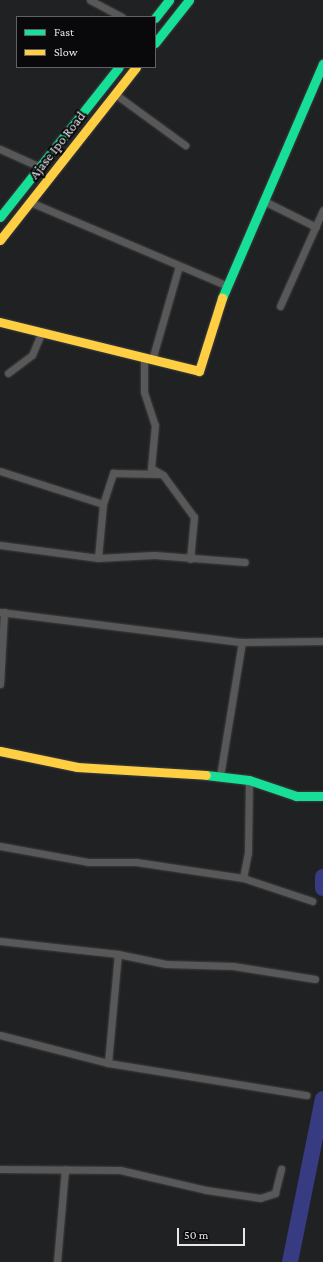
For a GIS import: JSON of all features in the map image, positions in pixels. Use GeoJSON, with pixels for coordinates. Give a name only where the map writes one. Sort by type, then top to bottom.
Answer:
{"type":"FeatureCollection","features":[{"type":"Feature","properties":{"kind":"main road"},"geometry":{"type":"LineString","coordinates":[[156,17],[169,0]]}},
{"type":"Feature","properties":{"kind":"main road"},"geometry":{"type":"LineString","coordinates":[[156,42],[189,0]]}},
{"type":"Feature","properties":{"kind":"main road"},"geometry":{"type":"LineString","coordinates":[[0,322],[199,371],[226,285],[323,64]]}},
{"type":"Feature","properties":{"kind":"main road","name":"Ajase Ipo Road"},"geometry":{"type":"LineString","coordinates":[[0,217],[40,167],[59,147],[118,68]]}},
{"type":"Feature","properties":{"kind":"main road","name":"Ajase Ipo Road"},"geometry":{"type":"LineString","coordinates":[[0,240],[135,68]]}},
{"type":"Feature","properties":{"kind":"main road"},"geometry":{"type":"LineString","coordinates":[[0,751],[78,767],[220,776],[249,780],[296,796],[323,796]]}},
{"type":"Feature","properties":{"kind":"street"},"geometry":{"type":"LineString","coordinates":[[90,0],[120,16]]}},
{"type":"Feature","properties":{"kind":"street"},"geometry":{"type":"LineString","coordinates":[[115,94],[185,144]]}},
{"type":"Feature","properties":{"kind":"street"},"geometry":{"type":"LineString","coordinates":[[0,148],[40,167]]}},
{"type":"Feature","properties":{"kind":"street"},"geometry":{"type":"LineString","coordinates":[[264,201],[316,226]]}},
{"type":"Feature","properties":{"kind":"street"},"geometry":{"type":"LineString","coordinates":[[30,202],[226,285]]}},
{"type":"Feature","properties":{"kind":"street"},"geometry":{"type":"LineString","coordinates":[[280,306],[323,210]]}},
{"type":"Feature","properties":{"kind":"street"},"geometry":{"type":"LineString","coordinates":[[179,266],[148,358],[144,392],[155,425],[151,468],[163,475],[194,517],[190,559]]}},
{"type":"Feature","properties":{"kind":"street"},"geometry":{"type":"LineString","coordinates":[[8,374],[32,355],[42,332]]}},
{"type":"Feature","properties":{"kind":"street"},"geometry":{"type":"LineString","coordinates":[[0,471],[104,504]]}},
{"type":"Feature","properties":{"kind":"street"},"geometry":{"type":"LineString","coordinates":[[98,558],[104,504],[113,473],[163,475]]}},
{"type":"Feature","properties":{"kind":"street"},"geometry":{"type":"LineString","coordinates":[[0,545],[98,558],[154,555],[190,559],[245,562]]}},
{"type":"Feature","properties":{"kind":"street"},"geometry":{"type":"LineString","coordinates":[[0,684],[2,612],[242,642],[323,641]]}},
{"type":"Feature","properties":{"kind":"street"},"geometry":{"type":"LineString","coordinates":[[220,776],[242,642]]}},
{"type":"Feature","properties":{"kind":"street"},"geometry":{"type":"LineString","coordinates":[[244,878],[248,853],[249,780]]}},
{"type":"Feature","properties":{"kind":"street"},"geometry":{"type":"LineString","coordinates":[[0,846],[88,862],[136,862],[244,878],[312,901]]}},
{"type":"Feature","properties":{"kind":"street"},"geometry":{"type":"LineString","coordinates":[[0,941],[118,954],[166,964],[233,966],[315,979]]}},
{"type":"Feature","properties":{"kind":"street"},"geometry":{"type":"LineString","coordinates":[[108,1063],[118,954]]}},
{"type":"Feature","properties":{"kind":"street"},"geometry":{"type":"LineString","coordinates":[[0,1035],[108,1063],[306,1095]]}},
{"type":"Feature","properties":{"kind":"street"},"geometry":{"type":"LineString","coordinates":[[0,1169],[120,1170],[206,1190],[260,1198],[275,1193],[282,1169]]}},
{"type":"Feature","properties":{"kind":"street"},"geometry":{"type":"LineString","coordinates":[[57,1262],[65,1170]]}},
{"type":"Feature","properties":{"kind":"waterway"},"geometry":{"type":"LineString","coordinates":[[323,877],[323,888]]}},
{"type":"Feature","properties":{"kind":"waterway"},"geometry":{"type":"LineString","coordinates":[[290,1262],[323,1099]]}},
{"type":"Feature","properties":{"kind":"traffic: fast"},"geometry":{"type":"LineString","coordinates":[[156,17],[169,0]]}},
{"type":"Feature","properties":{"kind":"traffic: fast"},"geometry":{"type":"LineString","coordinates":[[156,42],[189,0]]}},
{"type":"Feature","properties":{"kind":"traffic: fast"},"geometry":{"type":"LineString","coordinates":[[222,298],[323,64]]}},
{"type":"Feature","properties":{"kind":"traffic: fast"},"geometry":{"type":"LineString","coordinates":[[0,217],[118,68]]}},
{"type":"Feature","properties":{"kind":"traffic: fast"},"geometry":{"type":"LineString","coordinates":[[206,775],[249,780],[296,796],[323,796]]}},
{"type":"Feature","properties":{"kind":"traffic: slow"},"geometry":{"type":"LineString","coordinates":[[0,240],[135,68]]}},
{"type":"Feature","properties":{"kind":"traffic: slow"},"geometry":{"type":"LineString","coordinates":[[0,322],[199,371],[222,298]]}},
{"type":"Feature","properties":{"kind":"traffic: slow"},"geometry":{"type":"LineString","coordinates":[[0,751],[77,767],[206,775]]}}]}
